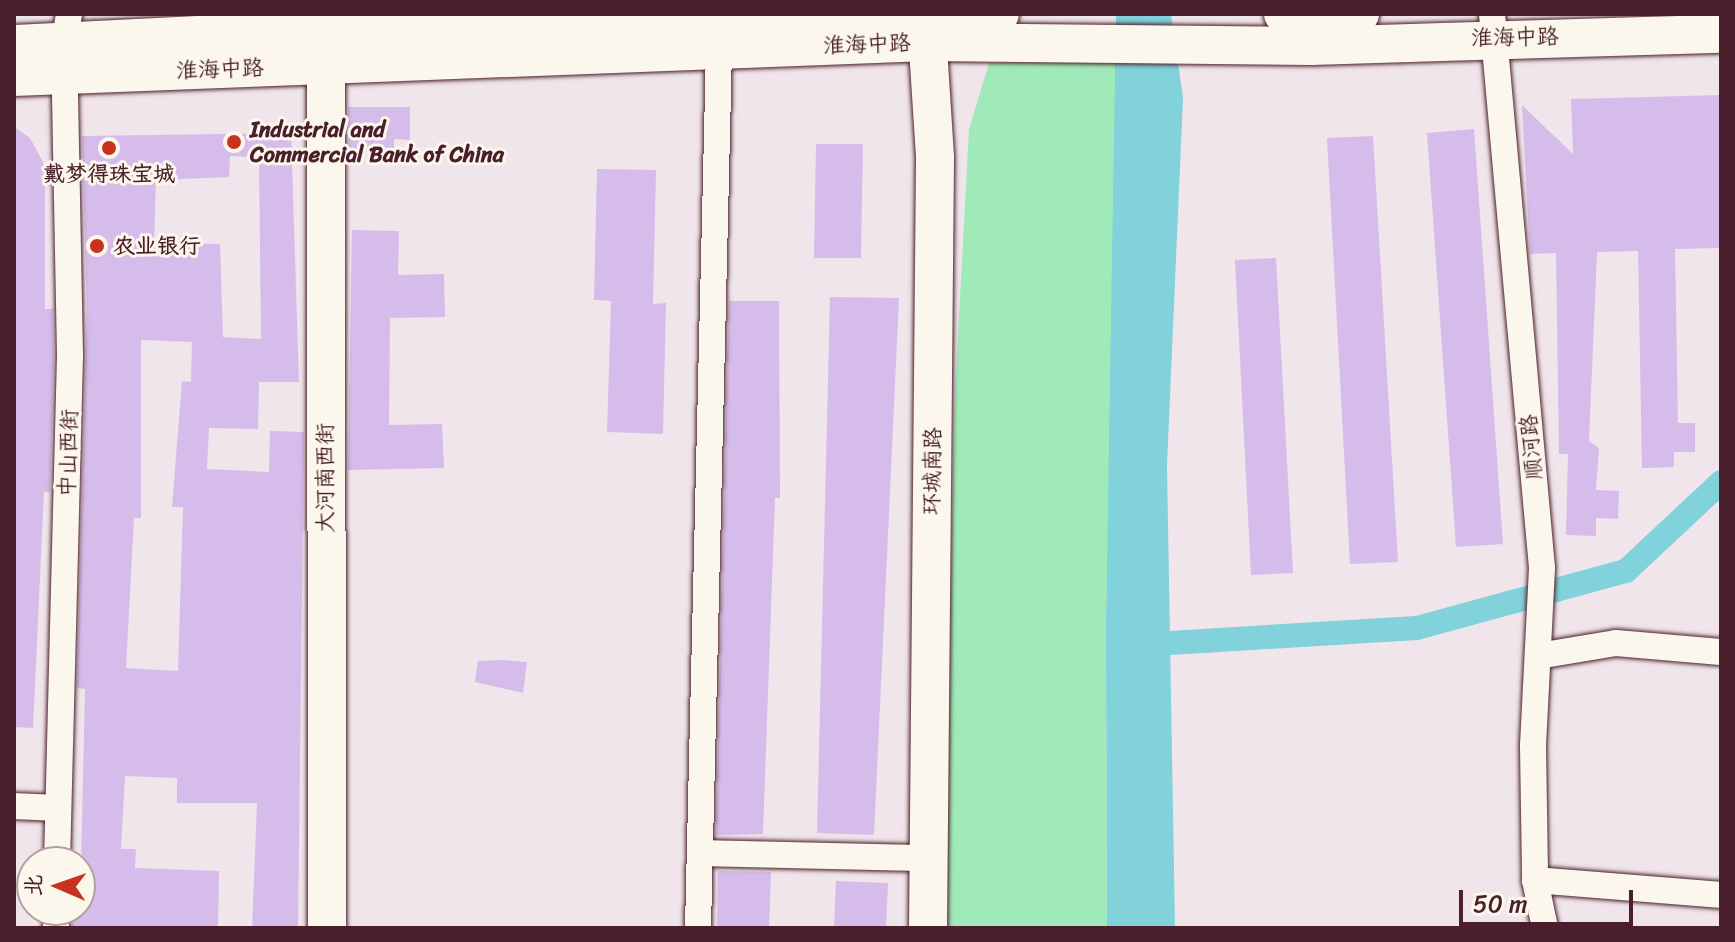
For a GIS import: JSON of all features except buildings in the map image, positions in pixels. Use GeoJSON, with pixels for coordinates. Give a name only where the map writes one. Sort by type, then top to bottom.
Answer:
{"type":"FeatureCollection","features":[{"type":"Feature","properties":{"kind":"main road","name":"淮海中路"},"geometry":{"type":"LineString","coordinates":[[326,36],[719,50],[1000,14]]}},
{"type":"Feature","properties":{"kind":"main road"},"geometry":{"type":"LineString","coordinates":[[1283,14],[1360,14]]}},
{"type":"Feature","properties":{"kind":"main road","name":"淮海中路"},"geometry":{"type":"LineString","coordinates":[[14,44],[926,24],[1059,42],[1186,46],[1494,25],[1721,34]]}},
{"type":"Feature","properties":{"kind":"main road","name":"环城南路"},"geometry":{"type":"LineString","coordinates":[[926,24],[935,158],[928,928]]}},
{"type":"Feature","properties":{"kind":"main road","name":"大河南西街"},"geometry":{"type":"LineString","coordinates":[[326,36],[327,928]]}},
{"type":"Feature","properties":{"kind":"main road","name":"淮海中路"},"geometry":{"type":"LineString","coordinates":[[14,77],[66,44]]}},
{"type":"Feature","properties":{"kind":"street","name":"顺河路"},"geometry":{"type":"LineString","coordinates":[[1494,25],[1542,568],[1535,880],[1545,928]]}},
{"type":"Feature","properties":{"kind":"street","name":"中山西街"},"geometry":{"type":"LineString","coordinates":[[57,846],[70,355],[66,44]]}},
{"type":"Feature","properties":{"kind":"street"},"geometry":{"type":"LineString","coordinates":[[698,928],[719,50]]}},
{"type":"Feature","properties":{"kind":"street"},"geometry":{"type":"LineString","coordinates":[[1538,650],[1616,643],[1721,652]]}},
{"type":"Feature","properties":{"kind":"street"},"geometry":{"type":"LineString","coordinates":[[14,806],[58,808]]}},
{"type":"Feature","properties":{"kind":"street"},"geometry":{"type":"LineString","coordinates":[[700,853],[928,858]]}},
{"type":"Feature","properties":{"kind":"street"},"geometry":{"type":"LineString","coordinates":[[1535,880],[1721,895]]}},
{"type":"Feature","properties":{"kind":"green space"},"geometry":{"type":"Polygon","coordinates":[[[1118,62],[1106,625],[1107,928],[943,928],[955,392],[969,129],[989,63],[1118,62]]]}},
{"type":"Feature","properties":{"kind":"water"},"geometry":{"type":"Polygon","coordinates":[[[1116,14],[1171,14],[1183,98],[1167,465],[1175,928],[1107,928],[1106,625],[1116,14]]]}},
{"type":"Feature","properties":{"kind":"waterway"},"geometry":{"type":"LineString","coordinates":[[1170,643],[1417,628],[1626,571],[1721,482]]}},
{"type":"Feature","properties":{"kind":"place","name":"Industrial and Commercial Bank of China"},"geometry":{"type":"Point","coordinates":[234,142]}},
{"type":"Feature","properties":{"kind":"place","name":"戴梦得珠宝城"},"geometry":{"type":"Point","coordinates":[109,148]}},
{"type":"Feature","properties":{"kind":"place","name":"农业银行"},"geometry":{"type":"Point","coordinates":[97,246]}}]}
